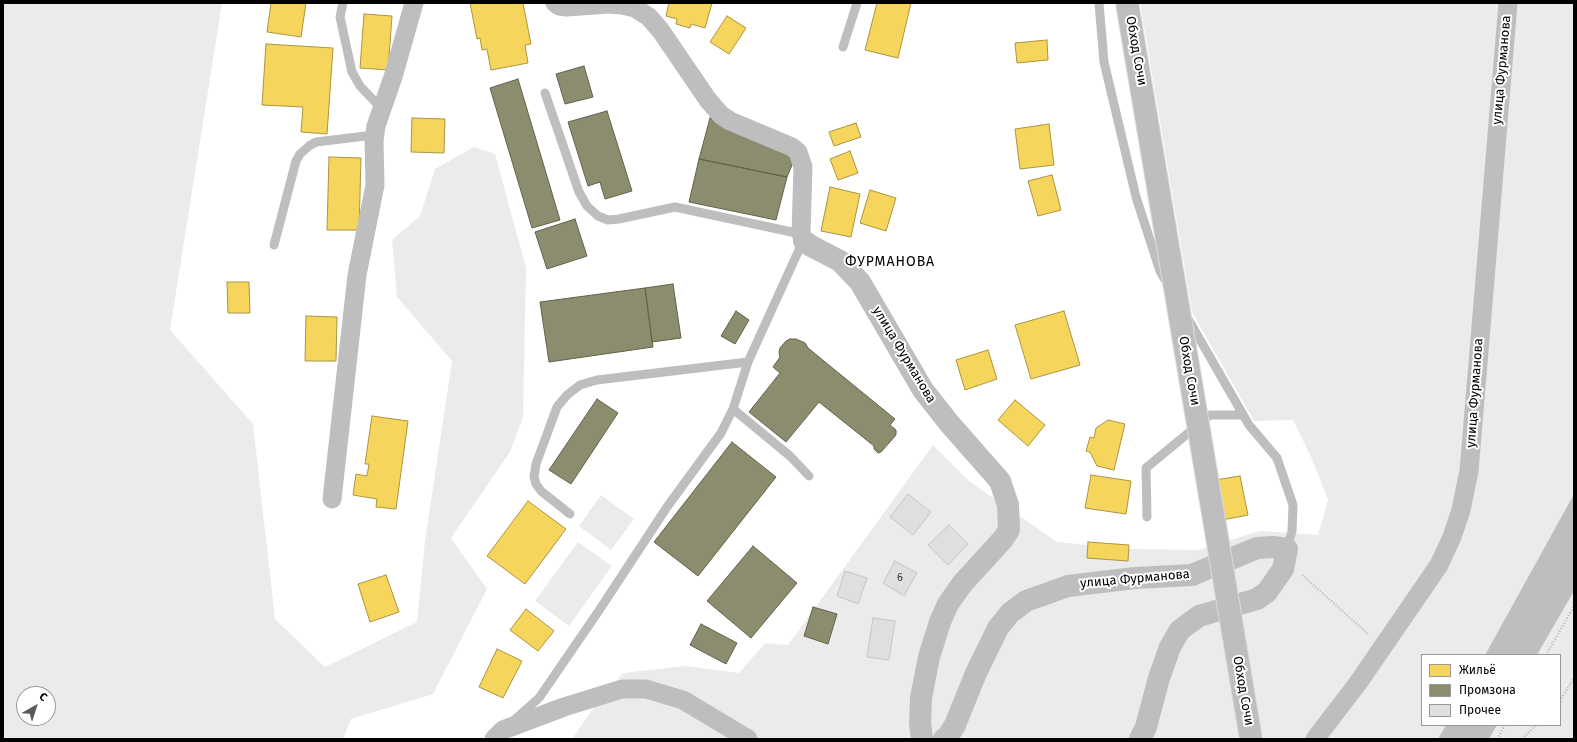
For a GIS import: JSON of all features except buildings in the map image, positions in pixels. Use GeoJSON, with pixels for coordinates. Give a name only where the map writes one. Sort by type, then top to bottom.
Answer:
{"type":"FeatureCollection","features":[{"type":"Feature","properties":{"kind":"main road","name":"Обход Сочи"},"geometry":{"type":"LineString","coordinates":[[1127,3],[1251,739]]}},
{"type":"Feature","properties":{"kind":"main road","name":"улица Фурманова"},"geometry":{"type":"LineString","coordinates":[[802,237],[811,246],[840,261],[860,282],[923,390],[949,423],[1000,482],[1008,505],[1008,530],[1003,539],[962,584],[948,604],[940,622],[929,657],[921,698],[920,723],[922,739]]}},
{"type":"Feature","properties":{"kind":"main road","name":"улица Фурманова"},"geometry":{"type":"LineString","coordinates":[[944,739],[948,736],[955,725],[976,673],[998,628],[1010,614],[1026,602],[1068,586],[1135,578],[1192,575],[1257,548],[1273,547],[1286,554]]}},
{"type":"Feature","properties":{"kind":"main road"},"geometry":{"type":"LineString","coordinates":[[1140,739],[1146,727],[1159,678],[1170,648],[1180,630],[1199,616],[1257,599],[1267,592],[1283,569],[1286,554]]}},
{"type":"Feature","properties":{"kind":"street"},"geometry":{"type":"LineString","coordinates":[[332,499],[356,275],[375,186],[374,134],[381,108],[393,77],[414,3]]}},
{"type":"Feature","properties":{"kind":"street"},"geometry":{"type":"LineString","coordinates":[[555,3],[559,6],[567,7],[622,4],[635,8],[649,17],[661,31],[708,100],[721,115],[730,121],[792,147],[798,152],[803,167],[802,237]]}},
{"type":"Feature","properties":{"kind":"street","name":"улица Фурманова"},"geometry":{"type":"LineString","coordinates":[[1315,739],[1358,683],[1439,565],[1452,537],[1461,510],[1469,471],[1508,3]]}},
{"type":"Feature","properties":{"kind":"street"},"geometry":{"type":"LineString","coordinates":[[499,734],[564,707],[622,689],[646,689],[683,700],[722,722],[748,739]]}},
{"type":"Feature","properties":{"kind":"lane"},"geometry":{"type":"LineString","coordinates":[[343,3],[340,17],[352,72],[360,86],[381,108]]}},
{"type":"Feature","properties":{"kind":"lane"},"geometry":{"type":"LineString","coordinates":[[843,46],[857,3]]}},
{"type":"Feature","properties":{"kind":"lane"},"geometry":{"type":"LineString","coordinates":[[1099,3],[1104,62],[1136,196],[1160,271],[1249,425],[1277,458],[1293,505],[1292,531],[1286,554]]}},
{"type":"Feature","properties":{"kind":"lane"},"geometry":{"type":"LineString","coordinates":[[499,734],[539,698],[667,507],[721,433],[733,409],[748,362],[802,237],[675,207],[619,219],[608,220],[598,216],[587,206],[579,192],[545,93]]}},
{"type":"Feature","properties":{"kind":"lane"},"geometry":{"type":"LineString","coordinates":[[274,245],[296,161],[300,154],[316,142],[374,134]]}},
{"type":"Feature","properties":{"kind":"lane"},"geometry":{"type":"LineString","coordinates":[[570,514],[541,491],[536,484],[534,477],[536,464],[557,407],[567,395],[580,385],[597,380],[748,362]]}},
{"type":"Feature","properties":{"kind":"lane"},"geometry":{"type":"LineString","coordinates":[[733,409],[790,456],[809,476]]}},
{"type":"Feature","properties":{"kind":"lane"},"geometry":{"type":"LineString","coordinates":[[1146,516],[1146,468],[1210,415],[1243,415]]}},
{"type":"Feature","properties":{"kind":"path"},"geometry":{"type":"LineString","coordinates":[[1286,554],[1382,648]]}},
{"type":"Feature","properties":{"kind":"path"},"geometry":{"type":"LineString","coordinates":[[1547,654],[1574,606]]}},
{"type":"Feature","properties":{"kind":"path"},"geometry":{"type":"LineString","coordinates":[[1561,699],[1574,678]]}},
{"type":"Feature","properties":{"kind":"path"},"geometry":{"type":"LineString","coordinates":[[1496,739],[1504,726]]}},
{"type":"Feature","properties":{"kind":"path"},"geometry":{"type":"LineString","coordinates":[[1522,739],[1535,726]]}},
{"type":"Feature","properties":{"kind":"shaded area"},"geometry":{"type":"Polygon","coordinates":[[[3,3],[222,3],[170,330],[253,424],[275,619],[325,667],[417,622],[425,541],[452,361],[397,297],[392,240],[420,216],[435,169],[474,147],[495,154],[526,268],[523,417],[510,452],[451,538],[487,589],[433,694],[351,719],[343,739],[3,739],[3,3]]]}},
{"type":"Feature","properties":{"kind":"shaded area"},"geometry":{"type":"Polygon","coordinates":[[[1140,3],[1574,3],[1574,494],[1486,654],[1421,654],[1421,726],[1445,726],[1438,739],[572,739],[592,710],[623,673],[685,666],[739,673],[765,643],[788,645],[933,445],[969,481],[1057,542],[1132,549],[1198,550],[1260,531],[1318,535],[1328,500],[1312,459],[1293,420],[1254,421],[1192,312],[1140,3]]]}},
{"type":"Feature","properties":{"kind":"shaded area"},"geometry":{"type":"Polygon","coordinates":[[[1574,494],[1574,591],[1538,654],[1486,654],[1574,494]]]}},
{"type":"Feature","properties":{"kind":"shaded area"},"geometry":{"type":"Polygon","coordinates":[[[601,495],[634,519],[611,550],[579,526],[601,495]]]}},
{"type":"Feature","properties":{"kind":"shaded area"},"geometry":{"type":"Polygon","coordinates":[[[578,542],[612,566],[569,626],[535,601],[578,542]]]}},
{"type":"Feature","properties":{"kind":"shaded area"},"geometry":{"type":"Polygon","coordinates":[[[1574,591],[1574,739],[1489,739],[1496,726],[1561,726],[1561,654],[1538,654],[1574,591]]]}},
{"type":"Feature","properties":{"kind":"shaded area"},"geometry":{"type":"Polygon","coordinates":[[[1445,726],[1496,726],[1489,739],[1438,739],[1445,726]]]}},
{"type":"Feature","properties":{"kind":"district","name":"ФУРМАНОВА"},"geometry":{"type":"Point","coordinates":[890,262]}}]}
